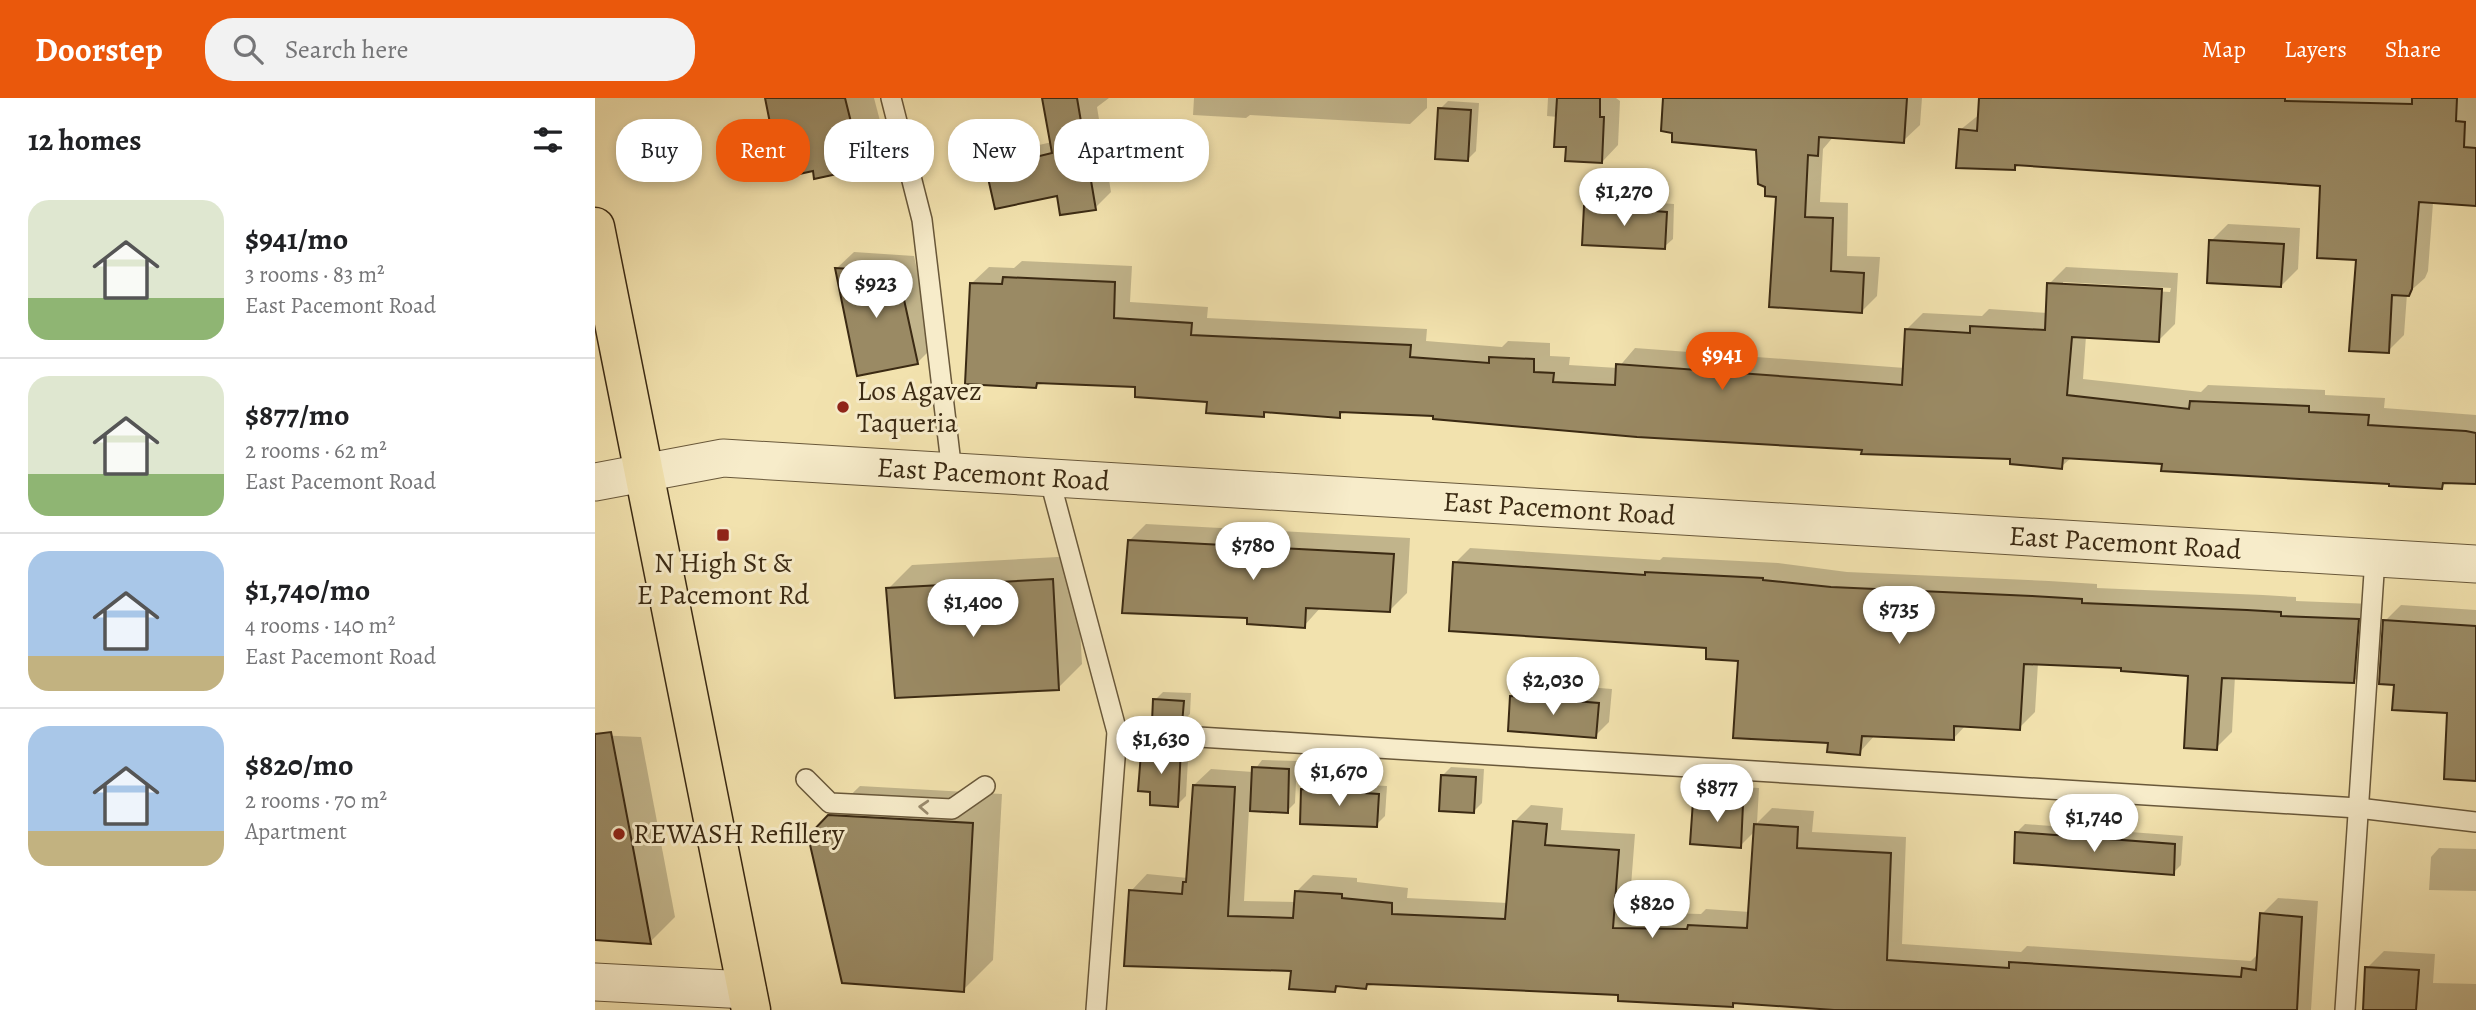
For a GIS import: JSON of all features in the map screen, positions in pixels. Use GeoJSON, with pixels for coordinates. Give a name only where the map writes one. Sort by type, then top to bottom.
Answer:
{"type":"FeatureCollection","features":[{"type":"Feature","properties":{"kind":"main road"},"geometry":{"type":"LineString","coordinates":[[595,227],[749,1000]]}},
{"type":"Feature","properties":{"kind":"street","name":"East Pacemont Road"},"geometry":{"type":"LineString","coordinates":[[595,482],[723,458],[2476,564]]}},
{"type":"Feature","properties":{"kind":"street"},"geometry":{"type":"LineString","coordinates":[[595,982],[749,1000]]}},
{"type":"Feature","properties":{"kind":"lane"},"geometry":{"type":"LineString","coordinates":[[891,98],[922,220],[952,472]]}},
{"type":"Feature","properties":{"kind":"lane"},"geometry":{"type":"LineString","coordinates":[[1049,477],[1117,732],[1096,1010]]}},
{"type":"Feature","properties":{"kind":"lane"},"geometry":{"type":"LineString","coordinates":[[2345,1010],[2375,558]]}},
{"type":"Feature","properties":{"kind":"lane"},"geometry":{"type":"LineString","coordinates":[[1117,732],[2358,808],[2476,822]]}},
{"type":"Feature","properties":{"kind":"lane"},"geometry":{"type":"LineString","coordinates":[[806,779],[830,803],[952,809],[985,786]]}},
{"type":"Feature","properties":{"kind":"building"},"geometry":{"type":"Polygon","coordinates":[[[765,98],[845,98],[850,119],[824,119],[824,177],[814,179],[813,171],[810,172],[810,119],[769,119],[765,98]]]}},
{"type":"Feature","properties":{"kind":"building"},"geometry":{"type":"Polygon","coordinates":[[[1042,98],[1077,98],[1081,119],[1054,119],[1054,182],[1091,182],[1096,210],[1060,215],[1057,196],[995,209],[989,182],[1040,182],[1040,156],[1052,153],[1042,98]]]}},
{"type":"Feature","properties":{"kind":"building"},"geometry":{"type":"Polygon","coordinates":[[[1557,98],[1600,98],[1600,117],[1604,117],[1602,163],[1565,161],[1566,147],[1554,147],[1557,98]]]}},
{"type":"Feature","properties":{"kind":"building"},"geometry":{"type":"Polygon","coordinates":[[[1663,98],[1907,98],[1904,143],[1819,137],[1818,156],[1808,155],[1805,217],[1833,218],[1831,271],[1864,273],[1862,313],[1769,307],[1776,197],[1765,196],[1765,187],[1758,184],[1756,150],[1672,142],[1672,133],[1661,131],[1663,98]]]}},
{"type":"Feature","properties":{"kind":"building"},"geometry":{"type":"Polygon","coordinates":[[[1979,98],[2285,98],[2285,101],[2412,104],[2412,98],[2457,98],[2456,121],[2465,122],[2464,147],[2476,148],[2476,206],[2419,202],[2412,289],[2409,296],[2392,295],[2389,353],[2349,351],[2356,260],[2317,258],[2320,186],[2015,165],[2015,170],[1956,168],[1959,129],[1977,131],[1979,98]]]}},
{"type":"Feature","properties":{"kind":"building"},"geometry":{"type":"Polygon","coordinates":[[[1438,108],[1471,110],[1468,161],[1435,159],[1438,108]]]}},
{"type":"Feature","properties":{"kind":"building"},"geometry":{"type":"Polygon","coordinates":[[[1584,206],[1667,212],[1665,249],[1582,245],[1584,206]]]}},
{"type":"Feature","properties":{"kind":"building"},"geometry":{"type":"Polygon","coordinates":[[[2209,240],[2284,244],[2281,287],[2207,283],[2209,240]]]}},
{"type":"Feature","properties":{"kind":"building"},"geometry":{"type":"Polygon","coordinates":[[[835,268],[898,272],[918,364],[857,376],[835,268]]]}},
{"type":"Feature","properties":{"kind":"building"},"geometry":{"type":"Polygon","coordinates":[[[1003,277],[1115,282],[1114,318],[1192,323],[1191,335],[1411,345],[1410,357],[1489,363],[1489,357],[1534,359],[1534,372],[1554,373],[1553,382],[1615,385],[1616,364],[1902,385],[1905,329],[1970,333],[1970,326],[2045,330],[2047,283],[2162,289],[2159,342],[2072,337],[2067,395],[2189,409],[2190,401],[2309,406],[2309,412],[2369,415],[2368,425],[2476,433],[2476,484],[2443,483],[2442,489],[2389,486],[2161,471],[2162,464],[2063,458],[2062,469],[2010,464],[2010,459],[1861,454],[1862,450],[1637,437],[1433,419],[1433,416],[1340,412],[1340,418],[1264,412],[1264,417],[1206,413],[1207,402],[1135,397],[1135,387],[1037,383],[1036,388],[965,384],[970,283],[1002,284],[1003,277]]]}},
{"type":"Feature","properties":{"kind":"building"},"geometry":{"type":"Polygon","coordinates":[[[1128,540],[1394,554],[1390,612],[1306,608],[1305,628],[1247,624],[1247,618],[1122,613],[1128,540]]]}},
{"type":"Feature","properties":{"kind":"building"},"geometry":{"type":"Polygon","coordinates":[[[1453,562],[1645,575],[1645,572],[1763,578],[1831,587],[2082,599],[2082,603],[2247,610],[2281,612],[2281,616],[2359,619],[2354,683],[2222,678],[2217,750],[2184,748],[2188,676],[2121,671],[2121,668],[2024,664],[2020,730],[1954,726],[1954,740],[1862,736],[1860,755],[1827,752],[1828,743],[1733,738],[1738,661],[1706,659],[1706,648],[1449,631],[1453,562]]]}},
{"type":"Feature","properties":{"kind":"building"},"geometry":{"type":"Polygon","coordinates":[[[1053,579],[1059,690],[895,698],[886,588],[1053,579]]]}},
{"type":"Feature","properties":{"kind":"building"},"geometry":{"type":"Polygon","coordinates":[[[2383,620],[2476,626],[2476,781],[2444,779],[2447,713],[2392,710],[2394,685],[2379,684],[2383,620]]]}},
{"type":"Feature","properties":{"kind":"building"},"geometry":{"type":"Polygon","coordinates":[[[1510,696],[1599,703],[1596,738],[1508,731],[1510,696]]]}},
{"type":"Feature","properties":{"kind":"building"},"geometry":{"type":"Polygon","coordinates":[[[1153,699],[1184,701],[1182,724],[1152,722],[1153,699]]]}},
{"type":"Feature","properties":{"kind":"building"},"geometry":{"type":"Polygon","coordinates":[[[611,732],[651,944],[595,940],[595,734],[611,732]]]}},
{"type":"Feature","properties":{"kind":"building"},"geometry":{"type":"Polygon","coordinates":[[[1151,746],[1181,748],[1178,807],[1150,805],[1150,792],[1138,791],[1141,753],[1151,754],[1151,746]]]}},
{"type":"Feature","properties":{"kind":"building"},"geometry":{"type":"Polygon","coordinates":[[[1252,767],[1289,769],[1288,813],[1250,811],[1252,767]]]}},
{"type":"Feature","properties":{"kind":"building"},"geometry":{"type":"Polygon","coordinates":[[[1441,775],[1476,777],[1474,813],[1439,811],[1441,775]]]}},
{"type":"Feature","properties":{"kind":"building"},"geometry":{"type":"Polygon","coordinates":[[[1193,785],[1235,787],[1228,916],[1293,918],[1295,891],[1342,894],[1342,898],[1392,903],[1392,914],[1505,919],[1513,821],[1547,824],[1545,845],[1619,850],[1613,928],[1687,929],[1688,925],[1747,928],[1754,824],[1798,827],[1797,848],[1891,853],[1887,960],[2009,968],[2009,962],[2241,977],[2242,968],[2256,970],[2260,913],[2302,917],[2297,1010],[1834,1010],[1733,1003],[1733,1007],[1618,1001],[1618,995],[1367,984],[1366,989],[1336,986],[1335,992],[1289,989],[1291,971],[1124,966],[1129,890],[1182,894],[1183,882],[1186,882],[1193,785]]]}},
{"type":"Feature","properties":{"kind":"building"},"geometry":{"type":"Polygon","coordinates":[[[1301,789],[1379,794],[1377,827],[1300,824],[1301,789]]]}},
{"type":"Feature","properties":{"kind":"building"},"geometry":{"type":"Polygon","coordinates":[[[1693,801],[1743,804],[1741,848],[1690,844],[1693,801]]]}},
{"type":"Feature","properties":{"kind":"building"},"geometry":{"type":"Polygon","coordinates":[[[828,815],[973,823],[964,992],[842,983],[808,836],[828,815]]]}},
{"type":"Feature","properties":{"kind":"building"},"geometry":{"type":"Polygon","coordinates":[[[2015,832],[2175,844],[2174,875],[2014,863],[2015,832]]]}},
{"type":"Feature","properties":{"kind":"building"},"geometry":{"type":"Polygon","coordinates":[[[2365,967],[2419,970],[2416,1010],[2363,1010],[2365,967]]]}},
{"type":"Feature","properties":{"kind":"place","name":"Los Agavez Taqueria"},"geometry":{"type":"Point","coordinates":[843,407]}},
{"type":"Feature","properties":{"kind":"place","name":"N High St & E Pacemont Rd"},"geometry":{"type":"Point","coordinates":[723,535]}},
{"type":"Feature","properties":{"kind":"place","name":"REWASH Refillery"},"geometry":{"type":"Point","coordinates":[619,834]}}]}
